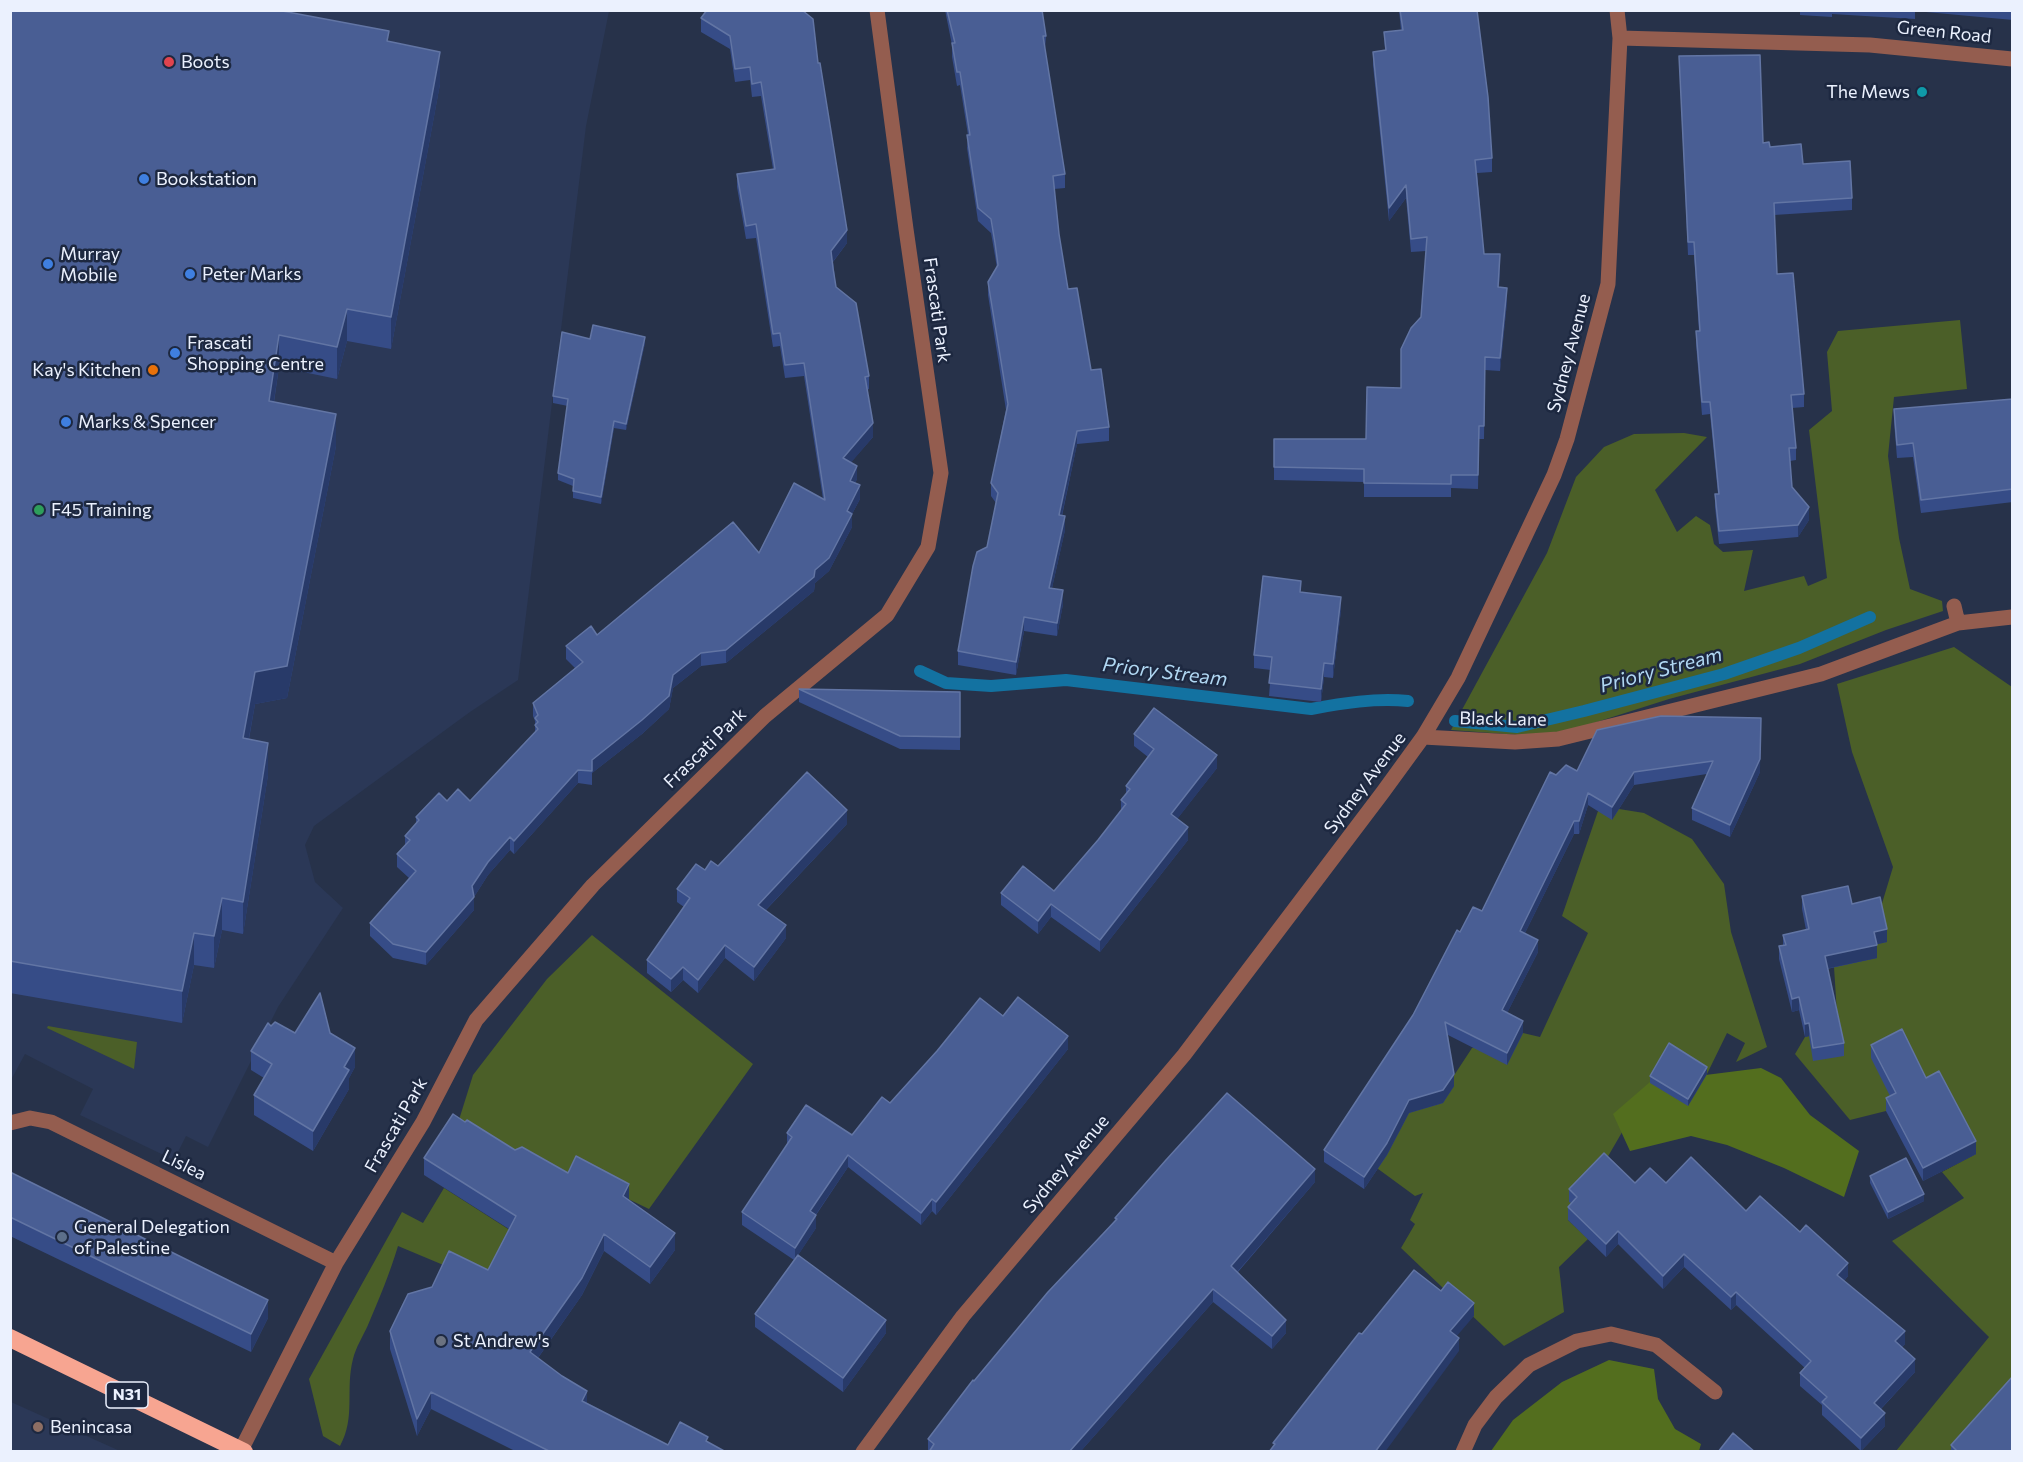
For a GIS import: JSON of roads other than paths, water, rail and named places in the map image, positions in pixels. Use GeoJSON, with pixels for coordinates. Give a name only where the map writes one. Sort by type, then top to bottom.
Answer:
{"type":"FeatureCollection","features":[{"type":"Feature","properties":{"kind":"highway","name":"N31"},"geometry":{"type":"LineString","coordinates":[[10,1338],[242,1451]]}},
{"type":"Feature","properties":{"kind":"street","name":"Frascati Park"},"geometry":{"type":"LineString","coordinates":[[242,1451],[336,1263],[423,1122],[476,1020],[593,885],[765,716],[886,615],[928,547],[941,473],[878,10]]}},
{"type":"Feature","properties":{"kind":"street","name":"Sydney Avenue"},"geometry":{"type":"LineString","coordinates":[[863,1452],[963,1316],[1184,1055],[1423,737],[1458,678],[1554,475],[1567,439],[1608,284],[1620,38],[1617,10]]}},
{"type":"Feature","properties":{"kind":"street","name":"Green Road"},"geometry":{"type":"LineString","coordinates":[[1620,38],[1870,45],[2013,59]]}},
{"type":"Feature","properties":{"kind":"street"},"geometry":{"type":"LineString","coordinates":[[1954,606],[1958,623]]}},
{"type":"Feature","properties":{"kind":"street","name":"Black Lane"},"geometry":{"type":"LineString","coordinates":[[1423,737],[1515,742],[1558,739],[1831,670],[1958,623],[2013,617]]}},
{"type":"Feature","properties":{"kind":"street","name":"Lislea"},"geometry":{"type":"LineString","coordinates":[[10,1123],[30,1118],[51,1122],[336,1263]]}},
{"type":"Feature","properties":{"kind":"street"},"geometry":{"type":"LineString","coordinates":[[1463,1452],[1475,1425],[1496,1396],[1529,1365],[1577,1341],[1611,1334],[1656,1345],[1715,1392]]}},
{"type":"Feature","properties":{"kind":"waterway","name":"Priory Stream"},"geometry":{"type":"LineString","coordinates":[[1455,721],[1517,727],[1584,711],[1724,674],[1799,648],[1870,617]]}},
{"type":"Feature","properties":{"kind":"waterway","name":"Priory Stream"},"geometry":{"type":"LineString","coordinates":[[920,671],[946,683],[991,686],[1066,680],[1311,709],[1383,700],[1408,701]]}},
{"type":"Feature","properties":{"kind":"place","name":"Boots"},"geometry":{"type":"Point","coordinates":[169,62]}},
{"type":"Feature","properties":{"kind":"place","name":"The Mews"},"geometry":{"type":"Point","coordinates":[1922,92]}},
{"type":"Feature","properties":{"kind":"place","name":"Bookstation"},"geometry":{"type":"Point","coordinates":[144,179]}},
{"type":"Feature","properties":{"kind":"place","name":"Murray Mobile"},"geometry":{"type":"Point","coordinates":[48,264]}},
{"type":"Feature","properties":{"kind":"place","name":"Peter Marks"},"geometry":{"type":"Point","coordinates":[190,274]}},
{"type":"Feature","properties":{"kind":"place","name":"Frascati Shopping Centre"},"geometry":{"type":"Point","coordinates":[175,353]}},
{"type":"Feature","properties":{"kind":"place","name":"Kay's Kitchen"},"geometry":{"type":"Point","coordinates":[153,370]}},
{"type":"Feature","properties":{"kind":"place","name":"Marks & Spencer"},"geometry":{"type":"Point","coordinates":[66,422]}},
{"type":"Feature","properties":{"kind":"place","name":"F45 Training"},"geometry":{"type":"Point","coordinates":[39,510]}},
{"type":"Feature","properties":{"kind":"place","name":"General Delegation of Palestine"},"geometry":{"type":"Point","coordinates":[62,1237]}},
{"type":"Feature","properties":{"kind":"place","name":"St Andrew's"},"geometry":{"type":"Point","coordinates":[441,1341]}},
{"type":"Feature","properties":{"kind":"place","name":"Benincasa"},"geometry":{"type":"Point","coordinates":[38,1427]}}]}
